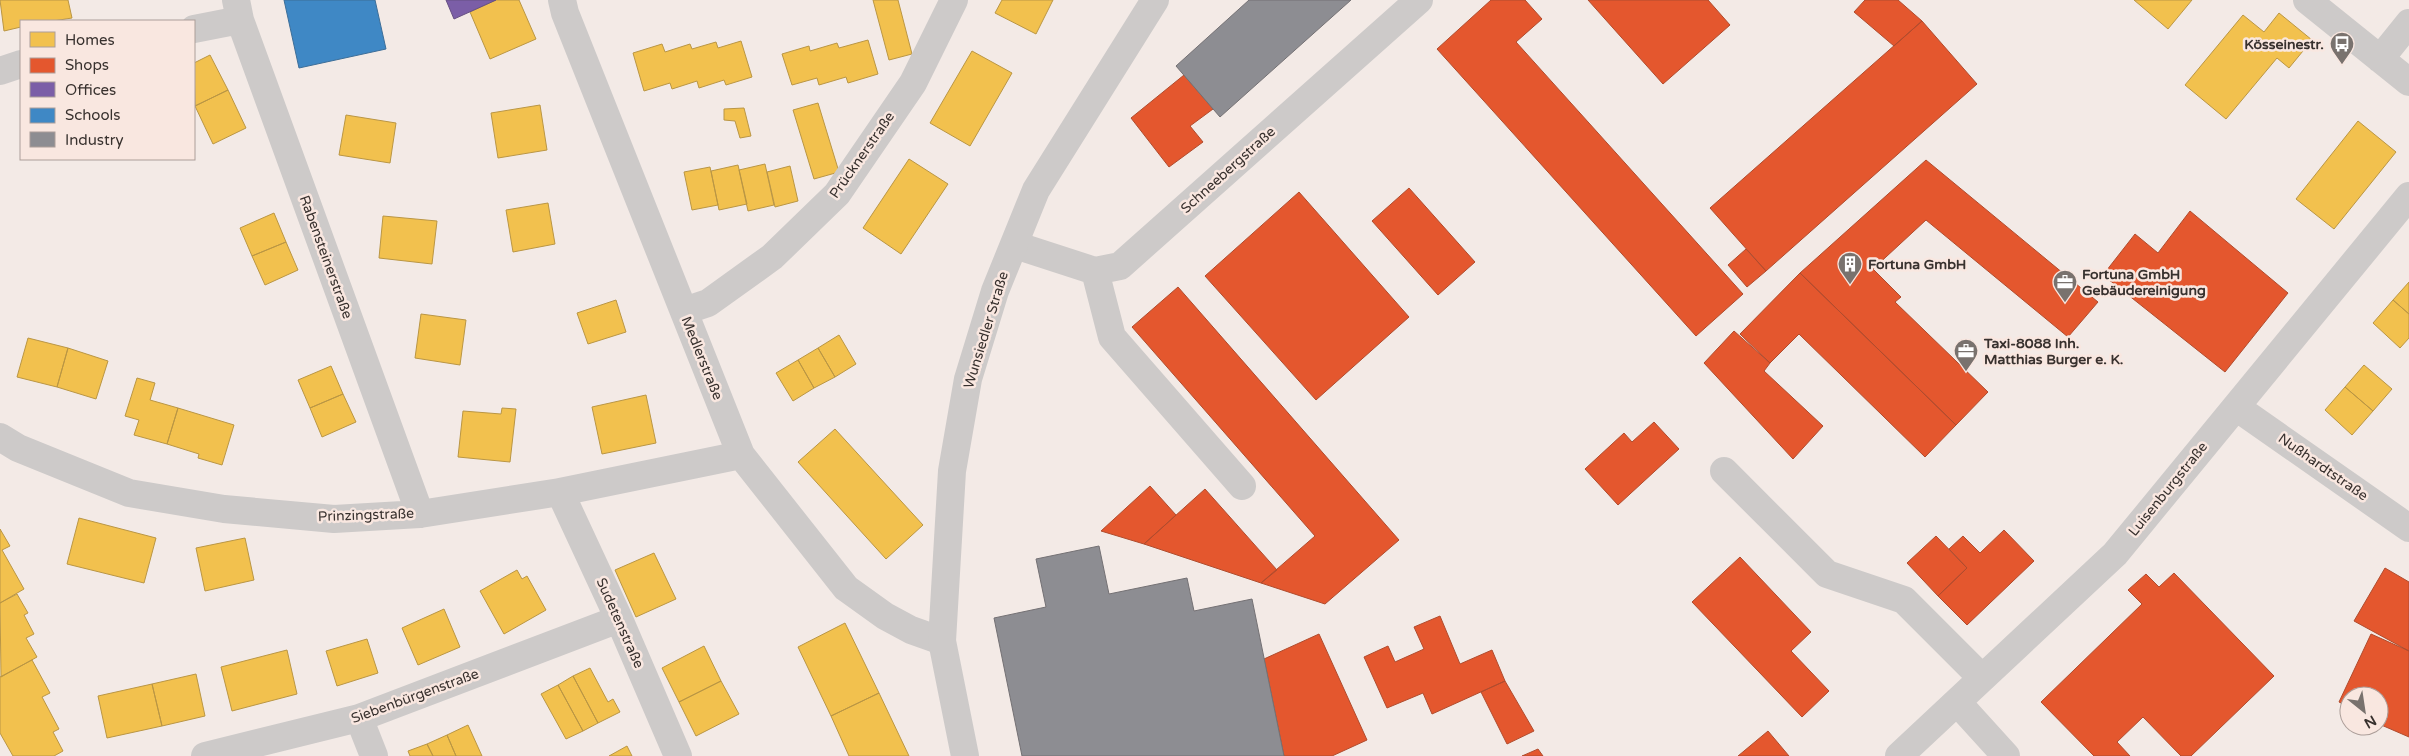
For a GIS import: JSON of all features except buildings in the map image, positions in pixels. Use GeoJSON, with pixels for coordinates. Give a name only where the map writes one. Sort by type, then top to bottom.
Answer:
{"type":"FeatureCollection","features":[{"type":"Feature","properties":{"kind":"street","name":"Medlerstraße"},"geometry":{"type":"LineString","coordinates":[[562,0],[565,13],[741,455],[846,588],[894,621],[911,630],[942,641]]}},
{"type":"Feature","properties":{"kind":"street","name":"Prücknerstraße"},"geometry":{"type":"LineString","coordinates":[[684,311],[708,303],[772,258],[837,194],[913,83],[954,0]]}},
{"type":"Feature","properties":{"kind":"street","name":"Wunsiedler Straße"},"geometry":{"type":"LineString","coordinates":[[965,756],[942,641],[952,471],[968,379],[995,291],[1036,190],[1155,0]]}},
{"type":"Feature","properties":{"kind":"street","name":"Schneebergstraße"},"geometry":{"type":"LineString","coordinates":[[1014,245],[1095,271],[1120,266],[1419,0]]}},
{"type":"Feature","properties":{"kind":"street"},"geometry":{"type":"LineString","coordinates":[[2306,0],[2409,82]]}},
{"type":"Feature","properties":{"kind":"street"},"geometry":{"type":"LineString","coordinates":[[195,29],[238,10]]}},
{"type":"Feature","properties":{"kind":"street","name":"Rabensteinerstraße"},"geometry":{"type":"LineString","coordinates":[[238,10],[420,514]]}},
{"type":"Feature","properties":{"kind":"street"},"geometry":{"type":"LineString","coordinates":[[2380,59],[2409,23]]}},
{"type":"Feature","properties":{"kind":"street"},"geometry":{"type":"LineString","coordinates":[[0,71],[20,64]]}},
{"type":"Feature","properties":{"kind":"street","name":"Luisenburgstraße"},"geometry":{"type":"LineString","coordinates":[[1900,756],[2115,554],[2409,196]]}},
{"type":"Feature","properties":{"kind":"street"},"geometry":{"type":"LineString","coordinates":[[1095,271],[1112,338],[1242,486]]}},
{"type":"Feature","properties":{"kind":"street","name":"Nußhardtstraße"},"geometry":{"type":"LineString","coordinates":[[2236,407],[2409,528]]}},
{"type":"Feature","properties":{"kind":"street","name":"Prinzingstraße"},"geometry":{"type":"LineString","coordinates":[[0,437],[18,448],[129,493],[224,509],[334,519],[420,514],[560,492],[741,455]]}},
{"type":"Feature","properties":{"kind":"street"},"geometry":{"type":"LineString","coordinates":[[1724,471],[1827,574],[1904,600],[1982,678]]}},
{"type":"Feature","properties":{"kind":"street","name":"Sudetenstraße"},"geometry":{"type":"LineString","coordinates":[[560,492],[619,619],[678,756]]}},
{"type":"Feature","properties":{"kind":"street","name":"Siebenbürgenstraße"},"geometry":{"type":"LineString","coordinates":[[205,756],[359,718],[619,619]]}},
{"type":"Feature","properties":{"kind":"street"},"geometry":{"type":"LineString","coordinates":[[1957,702],[2006,756]]}},
{"type":"Feature","properties":{"kind":"street"},"geometry":{"type":"LineString","coordinates":[[359,718],[374,756]]}},
{"type":"Feature","properties":{"kind":"place","name":"Kösseinestr."},"geometry":{"type":"Point","coordinates":[2342,65]}},
{"type":"Feature","properties":{"kind":"place","name":"Fortuna GmbH"},"geometry":{"type":"Point","coordinates":[1850,285]}},
{"type":"Feature","properties":{"kind":"place","name":"Fortuna GmbH Gebäudereinigung"},"geometry":{"type":"Point","coordinates":[2065,303]}},
{"type":"Feature","properties":{"kind":"place","name":"Taxi-8088 Inh. Matthias Burger e. K."},"geometry":{"type":"Point","coordinates":[1966,372]}}]}
